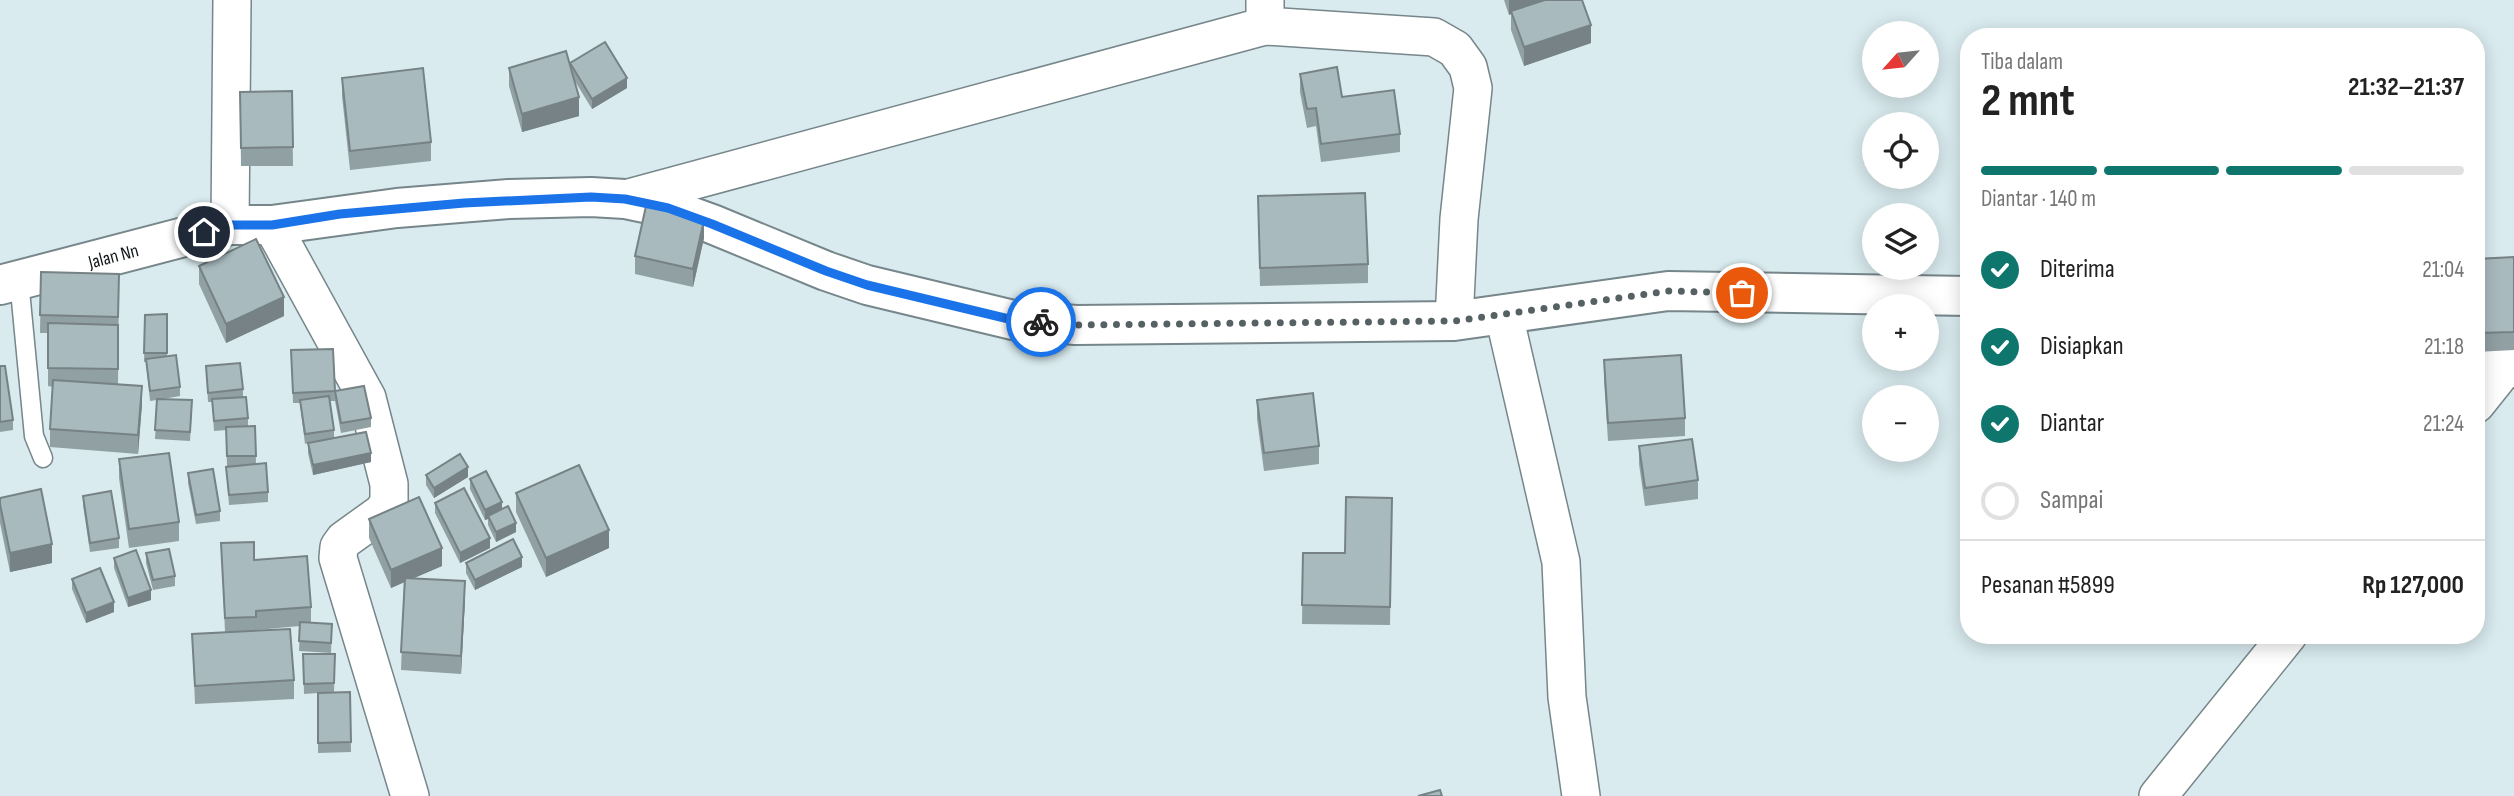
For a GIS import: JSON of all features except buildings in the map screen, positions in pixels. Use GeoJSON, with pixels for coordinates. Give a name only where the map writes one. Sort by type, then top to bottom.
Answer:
{"type":"FeatureCollection","features":[{"type":"Feature","properties":{"kind":"street"},"geometry":{"type":"LineString","coordinates":[[230,225],[232,0]]}},
{"type":"Feature","properties":{"kind":"street"},"geometry":{"type":"LineString","coordinates":[[625,199],[1265,13],[1434,37],[1455,49],[1468,67],[1473,88],[1458,219],[1454,321]]}},
{"type":"Feature","properties":{"kind":"street","name":"Jalan Nn"},"geometry":{"type":"LineString","coordinates":[[9,283],[230,225],[272,225],[374,211],[496,200],[591,197],[625,199],[668,208],[867,285],[1013,320],[1076,325],[1454,321],[1668,291],[1960,296]]}},
{"type":"Feature","properties":{"kind":"street"},"geometry":{"type":"LineString","coordinates":[[272,225],[367,398],[390,484],[389,502],[383,512],[344,540],[339,547],[338,558],[410,796]]}},
{"type":"Feature","properties":{"kind":"street"},"geometry":{"type":"LineString","coordinates":[[1504,315],[1561,562],[1567,697],[1580,796]]}},
{"type":"Feature","properties":{"kind":"street"},"geometry":{"type":"LineString","coordinates":[[2485,389],[2498,368]]}},
{"type":"Feature","properties":{"kind":"street"},"geometry":{"type":"LineString","coordinates":[[2158,796],[2281,644]]}},
{"type":"Feature","properties":{"kind":"lane"},"geometry":{"type":"LineString","coordinates":[[9,283],[34,436],[43,458]]}},
{"type":"Feature","properties":{"kind":"way so far"},"geometry":{"type":"LineString","coordinates":[[1041,322],[1076,325],[1454,321],[1668,291],[1742,293]]}},
{"type":"Feature","properties":{"kind":"route"},"geometry":{"type":"LineString","coordinates":[[204,232],[230,225],[272,225],[397,208],[509,200],[591,197],[625,199],[668,208],[867,285],[1013,320],[1041,322]]}}]}
